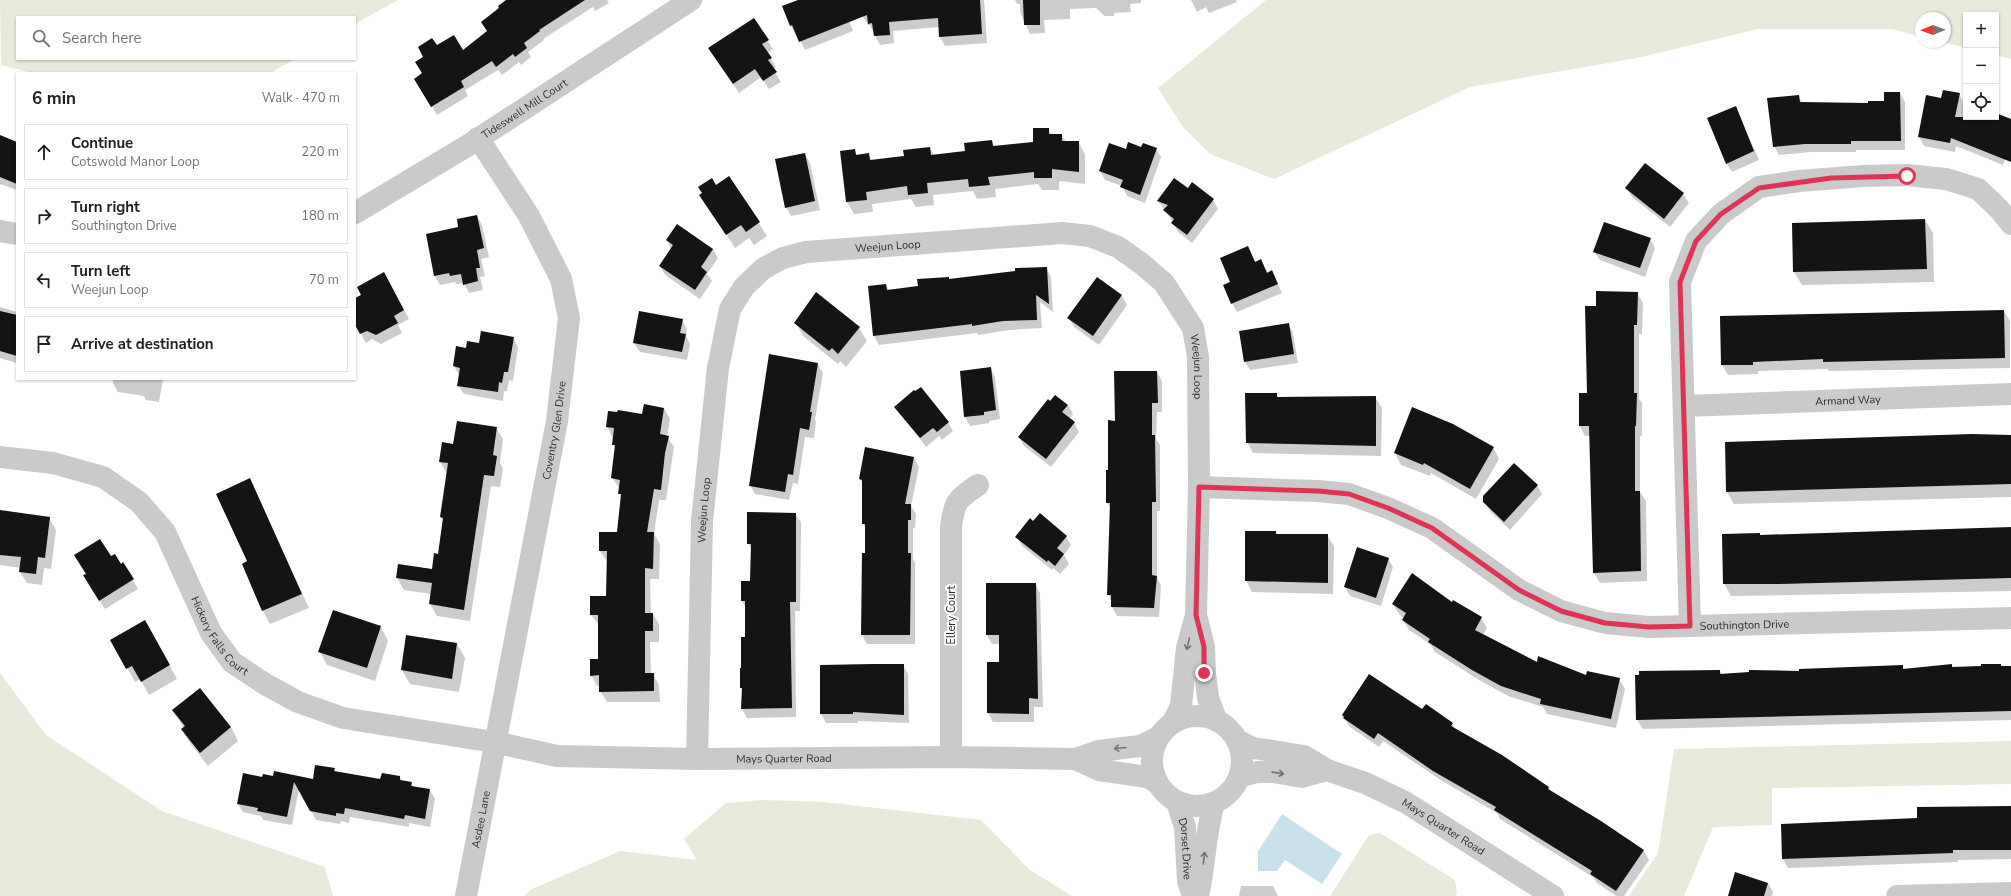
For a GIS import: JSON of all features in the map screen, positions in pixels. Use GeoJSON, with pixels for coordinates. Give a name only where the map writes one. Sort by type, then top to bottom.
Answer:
{"type":"FeatureCollection","features":[{"type":"Feature","properties":{"kind":"street","name":"Tideswell Mill Court"},"geometry":{"type":"LineString","coordinates":[[356,212],[478,138],[691,0]]}},
{"type":"Feature","properties":{"kind":"street","name":"Coventry Glen Drive"},"geometry":{"type":"LineString","coordinates":[[478,138],[529,216],[561,279],[569,318],[556,421],[494,742]]}},
{"type":"Feature","properties":{"kind":"street"},"geometry":{"type":"LineString","coordinates":[[1690,626],[1685,406],[1680,282],[1696,241],[1721,214],[1759,188],[1799,181],[1863,176],[1907,176],[1946,179],[1978,189],[1999,209],[2011,224]]}},
{"type":"Feature","properties":{"kind":"street"},"geometry":{"type":"LineString","coordinates":[[0,231],[16,234]]}},
{"type":"Feature","properties":{"kind":"street","name":"Weejun Loop"},"geometry":{"type":"LineString","coordinates":[[697,759],[702,521],[718,368],[730,309],[744,287],[764,268],[783,258],[806,252],[1062,232],[1090,236],[1118,247],[1164,282],[1193,328],[1198,357],[1199,487],[1196,615],[1187,648],[1181,706],[1173,722]]}},
{"type":"Feature","properties":{"kind":"street","name":"Armand Way"},"geometry":{"type":"LineString","coordinates":[[1685,406],[2011,394]]}},
{"type":"Feature","properties":{"kind":"street","name":"Hickory Falls Court"},"geometry":{"type":"LineString","coordinates":[[0,457],[53,463],[103,477],[139,502],[166,532],[211,633],[232,662],[265,684],[298,702],[343,718],[494,742]]}},
{"type":"Feature","properties":{"kind":"street","name":"Ellery Court"},"geometry":{"type":"LineString","coordinates":[[951,757],[951,527],[953,508],[962,495],[978,484]]}},
{"type":"Feature","properties":{"kind":"street","name":"Southington Drive"},"geometry":{"type":"LineString","coordinates":[[1199,487],[1318,491],[1349,494],[1388,508],[1432,528],[1519,590],[1561,611],[1605,623],[1649,627],[2011,618]]}},
{"type":"Feature","properties":{"kind":"street","name":"Weejun Loop"},"geometry":{"type":"LineString","coordinates":[[1196,615],[1204,647],[1204,673],[1208,698],[1216,719]]}},
{"type":"Feature","properties":{"kind":"street","name":"Mays Quarter Road"},"geometry":{"type":"LineString","coordinates":[[1194,715],[1216,719],[1232,732],[1237,740],[1241,752],[1242,764],[1239,777],[1233,788],[1225,797],[1214,803],[1202,806],[1189,806],[1177,802],[1165,794],[1156,782],[1151,767],[1152,752],[1157,738],[1164,729],[1173,722],[1194,715]]}},
{"type":"Feature","properties":{"kind":"street","name":"Mays Quarter Road"},"geometry":{"type":"LineString","coordinates":[[494,742],[557,756],[697,759],[951,757],[1076,759],[1100,751],[1140,746],[1157,738]]}},
{"type":"Feature","properties":{"kind":"street","name":"Mays Quarter Road"},"geometry":{"type":"LineString","coordinates":[[1237,740],[1253,748],[1304,756],[1327,770],[1365,783],[1405,802],[1554,896]]}},
{"type":"Feature","properties":{"kind":"street","name":"Asdee Lane"},"geometry":{"type":"LineString","coordinates":[[466,896],[494,742]]}},
{"type":"Feature","properties":{"kind":"street","name":"Mays Quarter Road"},"geometry":{"type":"LineString","coordinates":[[1076,759],[1098,770],[1147,777],[1156,782]]}},
{"type":"Feature","properties":{"kind":"street"},"geometry":{"type":"LineString","coordinates":[[1239,777],[1257,772],[1273,772],[1302,777],[1327,770]]}},
{"type":"Feature","properties":{"kind":"street","name":"Dorset Drive"},"geometry":{"type":"LineString","coordinates":[[1177,802],[1185,827],[1188,882],[1193,896]]}},
{"type":"Feature","properties":{"kind":"street","name":"Dorset Drive"},"geometry":{"type":"LineString","coordinates":[[1198,896],[1208,824],[1214,803]]}},
{"type":"Feature","properties":{"kind":"street"},"geometry":{"type":"LineString","coordinates":[[1897,896],[2002,894]]}},
{"type":"Feature","properties":{"kind":"shaded area"},"geometry":{"type":"Polygon","coordinates":[[[0,0],[398,0],[356,23],[356,16],[16,16],[16,60],[293,60],[272,72],[28,72],[1,65],[0,0]]]}},
{"type":"Feature","properties":{"kind":"shaded area"},"geometry":{"type":"Polygon","coordinates":[[[1266,0],[2011,0],[2011,59],[1999,56],[1999,12],[1963,12],[1963,47],[1951,44],[1951,12],[1915,12],[1915,35],[1892,29],[1758,29],[1637,58],[1470,87],[1274,179],[1210,154],[1183,127],[1158,88],[1266,0]]]}},
{"type":"Feature","properties":{"kind":"shaded area"},"geometry":{"type":"Polygon","coordinates":[[[0,673],[46,735],[162,811],[325,867],[333,896],[0,896],[0,673]]]}},
{"type":"Feature","properties":{"kind":"shaded area"},"geometry":{"type":"Polygon","coordinates":[[[2011,741],[2011,784],[1772,788],[1772,825],[1713,827],[1684,896],[1629,896],[1658,853],[1674,749],[2011,741]]]}},
{"type":"Feature","properties":{"kind":"shaded area"},"geometry":{"type":"Polygon","coordinates":[[[763,800],[824,802],[981,820],[1030,870],[1072,896],[525,896],[530,890],[620,851],[697,860],[684,839],[726,803],[763,800]]]}},
{"type":"Feature","properties":{"kind":"shaded area"},"geometry":{"type":"Polygon","coordinates":[[[1380,833],[1455,880],[1457,893],[1455,896],[1330,896],[1369,835],[1380,833]]]}},
{"type":"Feature","properties":{"kind":"water"},"geometry":{"type":"Polygon","coordinates":[[[1282,814],[1342,854],[1322,884],[1285,860],[1277,871],[1258,871],[1258,851],[1282,814]]]}},
{"type":"Feature","properties":{"kind":"building"},"geometry":{"type":"Polygon","coordinates":[[[506,0],[585,0],[539,30],[540,31],[524,43],[527,48],[515,57],[513,54],[496,67],[492,61],[461,81],[464,87],[431,107],[414,79],[422,73],[415,62],[423,57],[418,47],[432,38],[437,45],[454,35],[463,50],[487,31],[481,22],[499,8],[498,6],[506,0]]]}},
{"type":"Feature","properties":{"kind":"building"},"geometry":{"type":"Polygon","coordinates":[[[798,0],[980,0],[982,34],[939,37],[938,18],[889,22],[890,35],[874,36],[872,23],[868,24],[867,15],[799,42],[792,25],[790,26],[782,6],[798,0]]]}},
{"type":"Feature","properties":{"kind":"building"},"geometry":{"type":"Polygon","coordinates":[[[1023,0],[1040,0],[1040,25],[1024,25],[1023,0]]]}},
{"type":"Feature","properties":{"kind":"building"},"geometry":{"type":"Polygon","coordinates":[[[754,18],[769,40],[762,44],[772,58],[768,60],[777,72],[763,81],[755,69],[733,84],[708,48],[754,18]]]}},
{"type":"Feature","properties":{"kind":"building"},"geometry":{"type":"Polygon","coordinates":[[[1943,90],[1960,93],[1955,117],[1963,117],[1963,120],[1999,120],[1999,114],[2011,119],[2011,162],[1951,138],[1950,143],[1918,137],[1926,95],[1941,98],[1943,90]]]}},
{"type":"Feature","properties":{"kind":"building"},"geometry":{"type":"Polygon","coordinates":[[[1884,92],[1900,92],[1901,141],[1851,141],[1851,144],[1805,144],[1773,147],[1767,98],[1799,95],[1800,102],[1868,103],[1868,101],[1884,101],[1884,92]]]}},
{"type":"Feature","properties":{"kind":"building"},"geometry":{"type":"Polygon","coordinates":[[[1736,106],[1754,151],[1726,164],[1707,118],[1736,106]]]}},
{"type":"Feature","properties":{"kind":"building"},"geometry":{"type":"Polygon","coordinates":[[[1033,128],[1049,128],[1049,134],[1062,134],[1062,141],[1079,141],[1079,172],[1052,169],[1052,178],[1034,178],[1034,172],[988,177],[990,185],[969,187],[968,179],[927,183],[928,193],[908,195],[907,186],[866,192],[867,200],[846,202],[840,151],[855,149],[856,155],[869,153],[870,160],[904,156],[903,150],[930,147],[931,155],[965,151],[964,143],[992,140],[993,146],[1033,142],[1033,128]]]}},
{"type":"Feature","properties":{"kind":"building"},"geometry":{"type":"Polygon","coordinates":[[[0,135],[16,142],[16,184],[0,177],[0,135]]]}},
{"type":"Feature","properties":{"kind":"building"},"geometry":{"type":"Polygon","coordinates":[[[1128,142],[1141,147],[1143,143],[1157,148],[1140,195],[1120,187],[1123,180],[1099,171],[1109,143],[1126,149],[1128,142]]]}},
{"type":"Feature","properties":{"kind":"building"},"geometry":{"type":"Polygon","coordinates":[[[805,153],[815,201],[785,208],[775,159],[805,153]]]}},
{"type":"Feature","properties":{"kind":"building"},"geometry":{"type":"Polygon","coordinates":[[[1645,163],[1684,193],[1664,219],[1625,188],[1645,163]]]}},
{"type":"Feature","properties":{"kind":"building"},"geometry":{"type":"Polygon","coordinates":[[[729,176],[760,222],[746,232],[741,225],[726,235],[699,195],[702,193],[698,187],[712,178],[716,185],[729,176]]]}},
{"type":"Feature","properties":{"kind":"building"},"geometry":{"type":"Polygon","coordinates":[[[1174,178],[1188,188],[1192,182],[1214,199],[1187,235],[1171,223],[1174,219],[1163,210],[1168,205],[1157,201],[1174,178]]]}},
{"type":"Feature","properties":{"kind":"building"},"geometry":{"type":"Polygon","coordinates":[[[477,215],[484,248],[477,250],[480,268],[476,268],[478,281],[463,285],[461,274],[450,276],[449,273],[434,276],[426,234],[458,227],[457,219],[477,215]]]}},
{"type":"Feature","properties":{"kind":"building"},"geometry":{"type":"Polygon","coordinates":[[[1925,219],[1927,269],[1793,272],[1792,223],[1925,219]]]}},
{"type":"Feature","properties":{"kind":"building"},"geometry":{"type":"Polygon","coordinates":[[[1604,222],[1651,238],[1640,268],[1593,252],[1604,222]]]}},
{"type":"Feature","properties":{"kind":"building"},"geometry":{"type":"Polygon","coordinates":[[[677,224],[713,249],[701,267],[707,272],[695,290],[659,266],[673,245],[666,240],[677,224]]]}},
{"type":"Feature","properties":{"kind":"building"},"geometry":{"type":"Polygon","coordinates":[[[1248,246],[1255,262],[1261,259],[1267,273],[1272,270],[1278,284],[1231,304],[1223,285],[1230,282],[1220,258],[1248,246]]]}},
{"type":"Feature","properties":{"kind":"building"},"geometry":{"type":"Polygon","coordinates":[[[1047,267],[1049,304],[1036,295],[1037,320],[1003,321],[972,326],[972,324],[873,336],[868,286],[886,284],[887,290],[918,286],[917,279],[949,277],[949,279],[1015,271],[1015,268],[1047,267]]]}},
{"type":"Feature","properties":{"kind":"building"},"geometry":{"type":"Polygon","coordinates":[[[384,272],[404,310],[394,316],[398,323],[376,335],[367,331],[360,334],[356,327],[356,298],[361,295],[357,287],[384,272]]]}},
{"type":"Feature","properties":{"kind":"building"},"geometry":{"type":"Polygon","coordinates":[[[1097,277],[1122,295],[1093,336],[1067,318],[1097,277]]]}},
{"type":"Feature","properties":{"kind":"building"},"geometry":{"type":"Polygon","coordinates":[[[1596,291],[1638,292],[1637,325],[1634,325],[1634,393],[1637,393],[1635,426],[1635,491],[1640,491],[1641,571],[1593,573],[1589,426],[1579,426],[1579,393],[1587,393],[1585,306],[1596,306],[1596,291]]]}},
{"type":"Feature","properties":{"kind":"building"},"geometry":{"type":"Polygon","coordinates":[[[816,292],[860,327],[838,354],[832,348],[829,351],[794,323],[816,292]]]}},
{"type":"Feature","properties":{"kind":"building"},"geometry":{"type":"Polygon","coordinates":[[[2004,310],[2005,358],[1823,362],[1823,359],[1753,362],[1753,365],[1721,365],[1720,316],[2004,310]]]}},
{"type":"Feature","properties":{"kind":"building"},"geometry":{"type":"Polygon","coordinates":[[[0,311],[16,315],[16,356],[0,351],[0,311]]]}},
{"type":"Feature","properties":{"kind":"building"},"geometry":{"type":"Polygon","coordinates":[[[639,311],[683,319],[680,333],[686,334],[682,352],[633,343],[639,311]]]}},
{"type":"Feature","properties":{"kind":"building"},"geometry":{"type":"Polygon","coordinates":[[[1289,323],[1294,354],[1244,362],[1239,331],[1289,323]]]}},
{"type":"Feature","properties":{"kind":"building"},"geometry":{"type":"Polygon","coordinates":[[[481,331],[514,337],[508,372],[504,372],[502,383],[499,382],[498,392],[457,386],[460,368],[453,366],[456,346],[466,348],[467,341],[479,343],[481,331]]]}},
{"type":"Feature","properties":{"kind":"building"},"geometry":{"type":"Polygon","coordinates":[[[769,354],[818,363],[810,412],[812,412],[809,430],[800,428],[793,475],[788,474],[785,492],[749,486],[769,354]]]}},
{"type":"Feature","properties":{"kind":"building"},"geometry":{"type":"Polygon","coordinates":[[[991,367],[996,410],[984,412],[984,415],[964,417],[960,371],[991,367]]]}},
{"type":"Feature","properties":{"kind":"building"},"geometry":{"type":"Polygon","coordinates":[[[1114,371],[1157,371],[1158,403],[1152,403],[1152,435],[1155,435],[1156,502],[1152,502],[1152,575],[1157,576],[1154,608],[1111,607],[1111,595],[1107,595],[1110,503],[1106,503],[1106,470],[1108,470],[1108,420],[1115,421],[1114,371]]]}},
{"type":"Feature","properties":{"kind":"building"},"geometry":{"type":"Polygon","coordinates":[[[921,387],[949,422],[937,432],[933,428],[920,438],[894,407],[914,390],[915,391],[921,387]]]}},
{"type":"Feature","properties":{"kind":"building"},"geometry":{"type":"Polygon","coordinates":[[[1245,393],[1277,393],[1277,397],[1376,396],[1376,446],[1246,443],[1245,393]]]}},
{"type":"Feature","properties":{"kind":"building"},"geometry":{"type":"Polygon","coordinates":[[[1055,395],[1068,405],[1062,412],[1075,422],[1046,459],[1018,437],[1048,399],[1050,401],[1055,395]]]}},
{"type":"Feature","properties":{"kind":"building"},"geometry":{"type":"Polygon","coordinates":[[[644,404],[664,408],[660,434],[669,436],[665,453],[661,490],[654,489],[647,532],[654,532],[653,569],[645,568],[645,613],[653,613],[653,631],[645,631],[645,673],[654,673],[654,691],[599,692],[599,675],[590,676],[590,659],[598,659],[598,615],[590,615],[590,596],[606,596],[607,551],[599,551],[599,532],[617,532],[621,494],[618,494],[620,480],[611,478],[615,445],[612,445],[614,428],[606,427],[608,411],[617,412],[618,410],[642,414],[644,404]]]}},
{"type":"Feature","properties":{"kind":"building"},"geometry":{"type":"Polygon","coordinates":[[[1412,407],[1453,424],[1494,447],[1470,489],[1424,463],[1423,465],[1394,453],[1412,407]]]}},
{"type":"Feature","properties":{"kind":"building"},"geometry":{"type":"Polygon","coordinates":[[[457,421],[497,427],[493,455],[497,456],[494,476],[484,475],[464,610],[429,604],[432,583],[396,578],[398,564],[432,569],[434,553],[438,554],[443,518],[440,517],[448,463],[439,462],[442,442],[453,444],[457,421]]]}},
{"type":"Feature","properties":{"kind":"building"},"geometry":{"type":"Polygon","coordinates":[[[1972,434],[2011,435],[2011,484],[1726,492],[1725,442],[1972,434]]]}},
{"type":"Feature","properties":{"kind":"building"},"geometry":{"type":"Polygon","coordinates":[[[865,447],[914,457],[905,504],[911,504],[911,520],[908,520],[908,553],[911,553],[910,635],[861,635],[862,553],[865,553],[865,524],[862,524],[862,480],[859,479],[865,447]]]}},
{"type":"Feature","properties":{"kind":"building"},"geometry":{"type":"Polygon","coordinates":[[[1514,463],[1538,485],[1504,522],[1483,502],[1483,496],[1514,463]]]}},
{"type":"Feature","properties":{"kind":"building"},"geometry":{"type":"Polygon","coordinates":[[[250,478],[302,594],[262,611],[242,564],[247,561],[216,494],[250,478]]]}},
{"type":"Feature","properties":{"kind":"building"},"geometry":{"type":"Polygon","coordinates":[[[0,510],[50,517],[45,558],[38,557],[36,574],[19,572],[21,557],[0,555],[0,510]]]}},
{"type":"Feature","properties":{"kind":"building"},"geometry":{"type":"Polygon","coordinates":[[[747,512],[796,513],[796,602],[790,602],[792,708],[741,709],[741,637],[745,637],[745,601],[741,601],[741,581],[750,581],[751,544],[747,544],[747,512]]]}},
{"type":"Feature","properties":{"kind":"building"},"geometry":{"type":"Polygon","coordinates":[[[1040,513],[1067,536],[1057,548],[1064,554],[1055,566],[1048,560],[1047,562],[1015,537],[1030,518],[1033,521],[1040,513]]]}},
{"type":"Feature","properties":{"kind":"building"},"geometry":{"type":"Polygon","coordinates":[[[2011,527],[2011,578],[1723,584],[1722,534],[1760,533],[1760,535],[2011,527]]]}},
{"type":"Feature","properties":{"kind":"building"},"geometry":{"type":"Polygon","coordinates":[[[1245,531],[1276,531],[1276,534],[1328,534],[1328,583],[1245,581],[1245,531]]]}},
{"type":"Feature","properties":{"kind":"building"},"geometry":{"type":"Polygon","coordinates":[[[100,539],[111,556],[115,554],[121,564],[123,562],[134,579],[99,601],[83,575],[86,574],[74,555],[100,539]]]}},
{"type":"Feature","properties":{"kind":"building"},"geometry":{"type":"Polygon","coordinates":[[[1357,547],[1389,558],[1376,598],[1344,587],[1357,547]]]}},
{"type":"Feature","properties":{"kind":"building"},"geometry":{"type":"Polygon","coordinates":[[[1412,573],[1452,602],[1453,600],[1482,617],[1475,630],[1537,662],[1538,656],[1586,675],[1587,671],[1620,678],[1611,719],[1540,704],[1541,699],[1501,686],[1472,670],[1428,642],[1430,639],[1402,620],[1406,613],[1392,604],[1412,573]]]}},
{"type":"Feature","properties":{"kind":"building"},"geometry":{"type":"Polygon","coordinates":[[[986,583],[1036,583],[1038,699],[1029,698],[1029,714],[987,713],[987,662],[999,662],[999,635],[986,635],[986,583]]]}},
{"type":"Feature","properties":{"kind":"building"},"geometry":{"type":"Polygon","coordinates":[[[333,610],[381,626],[367,668],[318,652],[333,610]]]}},
{"type":"Feature","properties":{"kind":"building"},"geometry":{"type":"Polygon","coordinates":[[[145,620],[170,665],[141,682],[132,666],[126,669],[110,640],[145,620]]]}},
{"type":"Feature","properties":{"kind":"building"},"geometry":{"type":"Polygon","coordinates":[[[406,635],[457,643],[452,679],[401,670],[406,635]]]}},
{"type":"Feature","properties":{"kind":"building"},"geometry":{"type":"Polygon","coordinates":[[[904,664],[904,715],[853,712],[853,714],[820,714],[820,665],[904,664]]]}},
{"type":"Feature","properties":{"kind":"building"},"geometry":{"type":"Polygon","coordinates":[[[1952,664],[1952,667],[1981,666],[1981,664],[2001,664],[2001,666],[2011,666],[2011,711],[1636,720],[1635,675],[1639,675],[1639,671],[1720,670],[1720,674],[1749,672],[1749,670],[1799,671],[1799,669],[1903,665],[1903,669],[1952,664]]]}},
{"type":"Feature","properties":{"kind":"building"},"geometry":{"type":"Polygon","coordinates":[[[1369,674],[1422,709],[1426,704],[1453,723],[1451,726],[1502,755],[1549,787],[1548,789],[1601,821],[1644,850],[1616,891],[1590,874],[1592,871],[1494,810],[1496,807],[1433,771],[1378,733],[1374,739],[1343,718],[1344,717],[1342,715],[1369,674]]]}},
{"type":"Feature","properties":{"kind":"building"},"geometry":{"type":"Polygon","coordinates":[[[200,688],[231,727],[200,753],[181,729],[185,726],[172,710],[200,688]]]}},
{"type":"Feature","properties":{"kind":"building"},"geometry":{"type":"Polygon","coordinates":[[[315,765],[335,768],[334,771],[380,779],[382,773],[400,776],[400,780],[412,782],[411,786],[430,789],[425,819],[405,815],[404,819],[345,808],[344,814],[336,813],[336,816],[310,811],[294,782],[287,817],[257,811],[258,808],[237,804],[243,773],[262,777],[263,774],[273,776],[274,771],[313,779],[315,765]]]}},
{"type":"Feature","properties":{"kind":"building"},"geometry":{"type":"Polygon","coordinates":[[[2011,806],[2011,850],[1953,850],[1953,853],[1782,859],[1781,824],[1917,818],[1917,807],[2011,806]]]}},
{"type":"Feature","properties":{"kind":"building"},"geometry":{"type":"Polygon","coordinates":[[[1735,872],[1768,883],[1764,896],[1728,896],[1735,872]]]}},
{"type":"Feature","properties":{"kind":"route"},"geometry":{"type":"LineString","coordinates":[[1204,673],[1204,647],[1196,615],[1199,487],[1318,491],[1349,494],[1388,508],[1432,528],[1519,590],[1561,611],[1605,623],[1649,627],[1690,626],[1685,406],[1680,282],[1696,241],[1721,214],[1759,188],[1799,181],[1831,178],[1907,176]]}}]}
